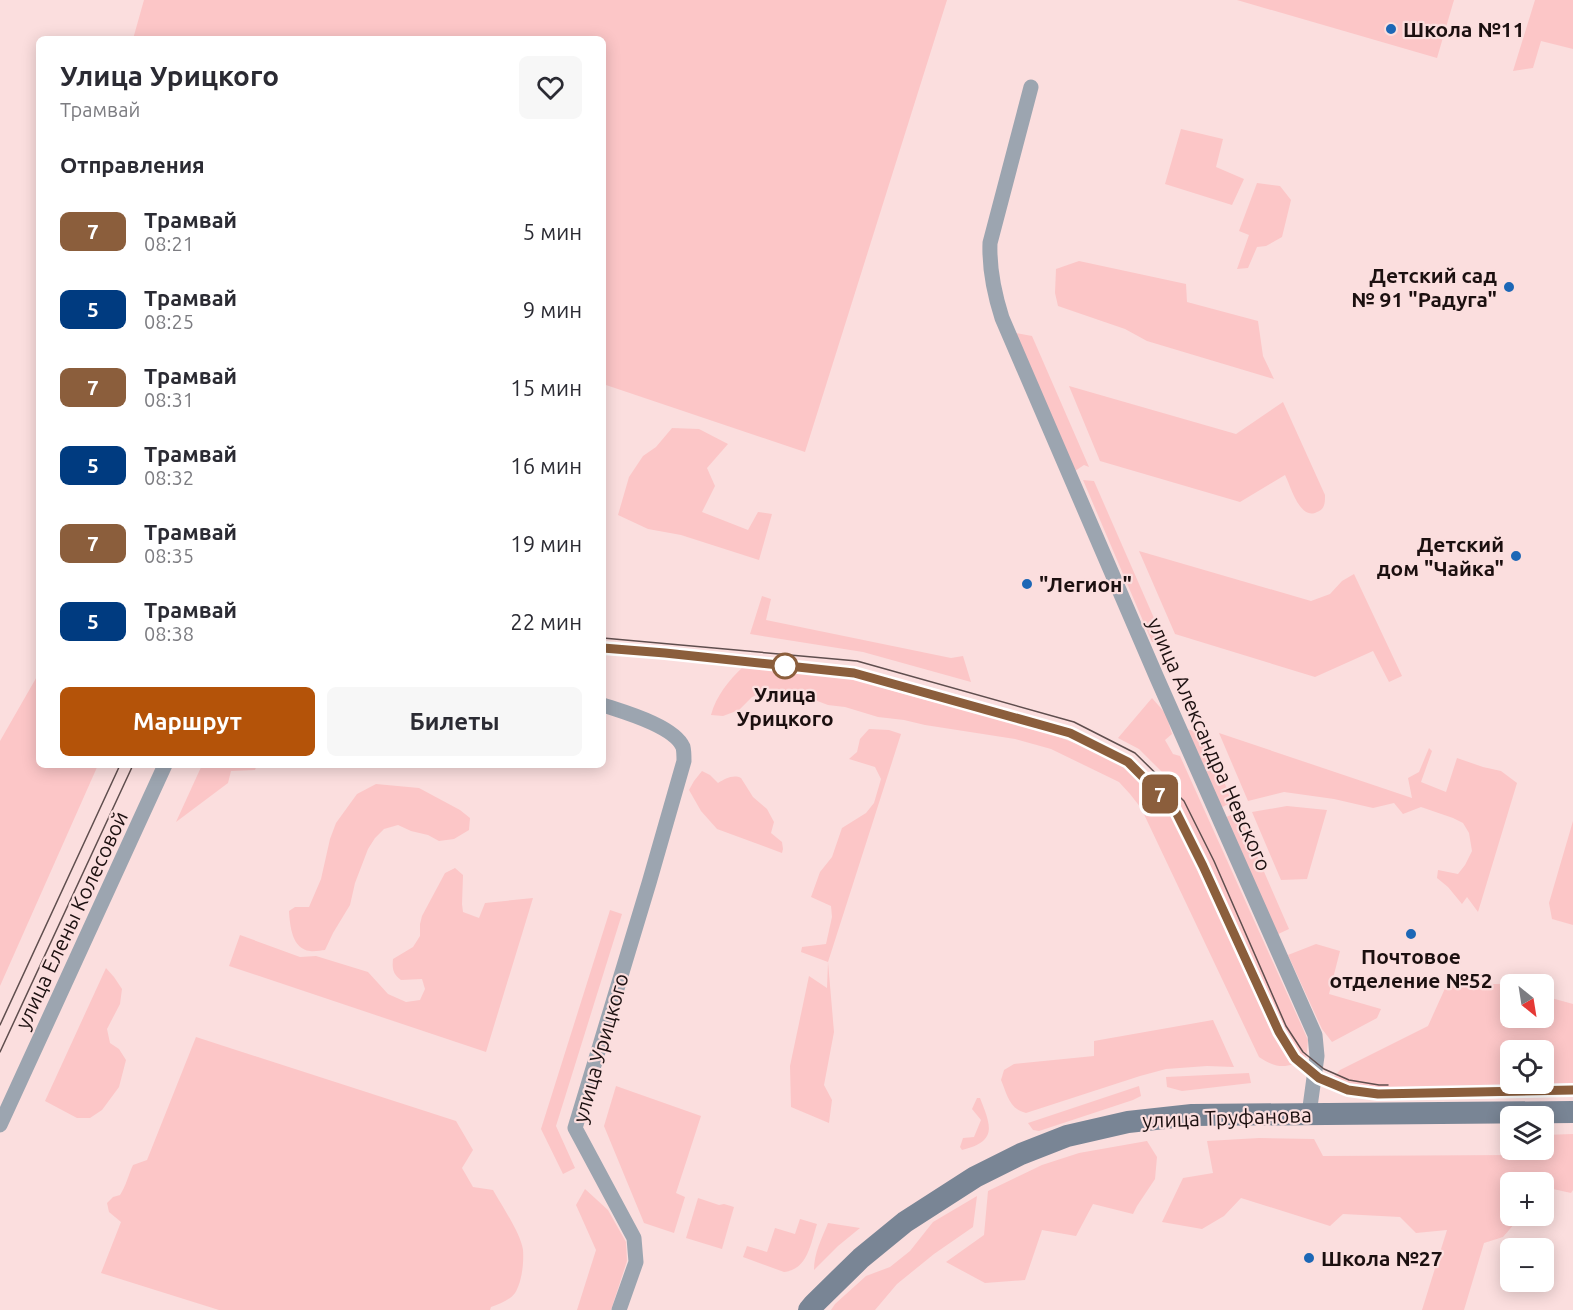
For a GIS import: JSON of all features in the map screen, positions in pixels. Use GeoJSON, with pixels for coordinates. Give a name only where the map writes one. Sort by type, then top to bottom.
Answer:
{"type":"FeatureCollection","features":[{"type":"Feature","properties":{"kind":"street","name":"улица Александра Невского"},"geometry":{"type":"LineString","coordinates":[[1031,87],[990,243],[989,263],[996,300],[1048,425],[1315,1035],[1317,1056],[1309,1114]]}},
{"type":"Feature","properties":{"kind":"street","name":"улица Урицкого"},"geometry":{"type":"LineString","coordinates":[[606,706],[637,717],[675,735],[683,747],[684,761],[575,1128],[634,1238],[636,1262],[619,1310]]}},
{"type":"Feature","properties":{"kind":"street","name":"улица Елены Колесовой"},"geometry":{"type":"LineString","coordinates":[[0,1125],[164,768]]}},
{"type":"Feature","properties":{"kind":"street","name":"улица Труфанова"},"geometry":{"type":"LineString","coordinates":[[809,1310],[861,1257],[905,1222],[975,1177],[1021,1154],[1066,1136],[1128,1122],[1168,1117],[1573,1113]]}},
{"type":"Feature","properties":{"kind":"shaded area"},"geometry":{"type":"Polygon","coordinates":[[[144,0],[947,0],[805,452],[606,385],[606,36],[134,36],[144,0]]]}},
{"type":"Feature","properties":{"kind":"shaded area","name":"Школа №11"},"geometry":{"type":"Polygon","coordinates":[[[1237,0],[1454,0],[1437,58],[1237,0]]]}},
{"type":"Feature","properties":{"kind":"shaded area"},"geometry":{"type":"Polygon","coordinates":[[[1535,0],[1573,0],[1573,49],[1541,41],[1533,68],[1513,71],[1535,0]]]}},
{"type":"Feature","properties":{"kind":"shaded area"},"geometry":{"type":"Polygon","coordinates":[[[1181,129],[1223,139],[1216,167],[1244,179],[1232,205],[1165,184],[1181,129]]]}},
{"type":"Feature","properties":{"kind":"shaded area"},"geometry":{"type":"Polygon","coordinates":[[[1257,183],[1280,186],[1291,200],[1282,237],[1266,246],[1257,247],[1248,268],[1237,269],[1249,235],[1239,231],[1257,183]]]}},
{"type":"Feature","properties":{"kind":"shaded area"},"geometry":{"type":"Polygon","coordinates":[[[1079,261],[1186,284],[1187,302],[1258,321],[1263,356],[1274,379],[1147,341],[1125,329],[1058,306],[1055,293],[1056,269],[1079,261]]]}},
{"type":"Feature","properties":{"kind":"shaded area"},"geometry":{"type":"Polygon","coordinates":[[[1016,333],[1032,336],[1089,467],[1084,465],[1075,471],[1016,333]]]}},
{"type":"Feature","properties":{"kind":"shaded area"},"geometry":{"type":"Polygon","coordinates":[[[1069,386],[1236,434],[1283,402],[1325,495],[1325,503],[1320,511],[1306,512],[1297,501],[1285,475],[1240,502],[1100,461],[1069,386]]]}},
{"type":"Feature","properties":{"kind":"shaded area"},"geometry":{"type":"Polygon","coordinates":[[[672,428],[699,429],[728,444],[707,468],[715,486],[702,512],[748,530],[758,512],[772,514],[759,560],[681,535],[648,529],[618,515],[629,477],[643,456],[656,447],[672,428]]]}},
{"type":"Feature","properties":{"kind":"shaded area"},"geometry":{"type":"Polygon","coordinates":[[[1083,480],[1094,481],[1164,641],[1152,642],[1083,480]]]}},
{"type":"Feature","properties":{"kind":"shaded area"},"geometry":{"type":"Polygon","coordinates":[[[1139,551],[1311,601],[1330,594],[1342,581],[1354,574],[1402,676],[1389,682],[1373,651],[1315,677],[1175,634],[1139,551]]]}},
{"type":"Feature","properties":{"kind":"shaded area"},"geometry":{"type":"Polygon","coordinates":[[[762,596],[771,599],[766,620],[951,658],[963,656],[971,682],[863,652],[750,634],[762,596]]]}},
{"type":"Feature","properties":{"kind":"shaded area"},"geometry":{"type":"Polygon","coordinates":[[[743,667],[853,679],[1045,732],[1099,752],[1129,770],[1158,797],[1171,781],[1139,749],[1118,738],[1152,698],[1166,714],[1172,734],[1165,740],[1173,754],[1180,756],[1308,1040],[1306,1060],[1282,1066],[1271,1064],[1259,1057],[1141,808],[1119,782],[1051,749],[1015,739],[878,717],[779,691],[764,692],[752,697],[739,710],[723,716],[711,715],[724,689],[743,667]]]}},
{"type":"Feature","properties":{"kind":"shaded area"},"geometry":{"type":"Polygon","coordinates":[[[36,678],[36,768],[97,768],[0,986],[0,741],[36,678]]]}},
{"type":"Feature","properties":{"kind":"shaded area"},"geometry":{"type":"Polygon","coordinates":[[[869,729],[889,730],[901,734],[828,962],[801,952],[802,947],[826,944],[832,917],[831,906],[811,897],[820,872],[832,857],[842,828],[866,813],[874,803],[881,779],[875,767],[849,759],[857,752],[860,739],[869,729]]]}},
{"type":"Feature","properties":{"kind":"shaded area"},"geometry":{"type":"Polygon","coordinates":[[[1186,729],[1202,733],[1233,802],[1220,808],[1186,729]]]}},
{"type":"Feature","properties":{"kind":"shaded area"},"geometry":{"type":"Polygon","coordinates":[[[1219,733],[1412,798],[1408,778],[1419,772],[1429,748],[1432,751],[1421,782],[1446,792],[1457,758],[1501,771],[1517,783],[1478,912],[1467,897],[1462,904],[1437,878],[1438,870],[1458,874],[1472,851],[1469,833],[1463,823],[1421,807],[1403,814],[1394,803],[1373,808],[1334,799],[1284,792],[1248,801],[1219,733]]]}},
{"type":"Feature","properties":{"kind":"shaded area"},"geometry":{"type":"Polygon","coordinates":[[[201,768],[256,768],[255,770],[231,771],[228,783],[176,822],[201,768]]]}},
{"type":"Feature","properties":{"kind":"shaded area"},"geometry":{"type":"Polygon","coordinates":[[[702,771],[718,783],[732,777],[741,778],[753,797],[767,809],[774,822],[771,833],[782,842],[782,853],[717,829],[701,811],[689,790],[702,771]]]}},
{"type":"Feature","properties":{"kind":"shaded area"},"geometry":{"type":"Polygon","coordinates":[[[376,784],[419,788],[460,810],[470,818],[469,830],[454,839],[439,841],[398,825],[384,829],[368,849],[355,883],[350,905],[325,950],[304,949],[299,946],[293,936],[289,911],[295,907],[309,907],[321,879],[336,823],[357,794],[376,784]]]}},
{"type":"Feature","properties":{"kind":"shaded area"},"geometry":{"type":"Polygon","coordinates":[[[1287,806],[1327,810],[1307,879],[1281,880],[1252,812],[1287,806]]]}},
{"type":"Feature","properties":{"kind":"shaded area"},"geometry":{"type":"Polygon","coordinates":[[[1238,812],[1289,929],[1276,935],[1224,818],[1238,812]]]}},
{"type":"Feature","properties":{"kind":"shaded area"},"geometry":{"type":"Polygon","coordinates":[[[1573,821],[1573,925],[1552,919],[1549,903],[1573,821]]]}},
{"type":"Feature","properties":{"kind":"shaded area"},"geometry":{"type":"Polygon","coordinates":[[[455,868],[463,875],[463,912],[479,918],[485,903],[533,898],[486,1052],[229,966],[240,935],[300,957],[316,956],[368,972],[388,994],[406,1002],[420,1000],[425,989],[422,979],[401,980],[394,971],[393,959],[413,947],[420,936],[422,916],[445,873],[455,868]]]}},
{"type":"Feature","properties":{"kind":"shaded area"},"geometry":{"type":"Polygon","coordinates":[[[610,910],[622,914],[556,1126],[575,1168],[563,1174],[541,1129],[610,910]]]}},
{"type":"Feature","properties":{"kind":"shaded area"},"geometry":{"type":"Polygon","coordinates":[[[1316,944],[1340,951],[1329,994],[1381,1009],[1377,1018],[1332,1042],[1322,1029],[1288,955],[1316,944]]]}},
{"type":"Feature","properties":{"kind":"shaded area"},"geometry":{"type":"Polygon","coordinates":[[[828,962],[834,1032],[824,1085],[832,1100],[829,1123],[791,1107],[790,1066],[809,976],[827,988],[828,962]]]}},
{"type":"Feature","properties":{"kind":"shaded area"},"geometry":{"type":"Polygon","coordinates":[[[106,968],[122,989],[120,1004],[107,1029],[110,1043],[119,1049],[126,1060],[119,1087],[102,1110],[90,1118],[77,1118],[45,1101],[106,968]]]}},
{"type":"Feature","properties":{"kind":"shaded area"},"geometry":{"type":"Polygon","coordinates":[[[1447,984],[1500,984],[1500,1028],[1554,1028],[1554,999],[1573,1004],[1573,1095],[1385,1097],[1351,1094],[1337,1089],[1333,1081],[1340,1070],[1428,1026],[1447,984]]]}},
{"type":"Feature","properties":{"kind":"shaded area"},"geometry":{"type":"Polygon","coordinates":[[[1213,1020],[1234,1067],[1166,1069],[1026,1113],[1012,1104],[1001,1080],[1004,1070],[1014,1064],[1094,1056],[1094,1041],[1213,1020]]]}},
{"type":"Feature","properties":{"kind":"shaded area"},"geometry":{"type":"Polygon","coordinates":[[[196,1037],[456,1121],[473,1150],[462,1168],[473,1187],[493,1190],[522,1243],[522,1272],[515,1293],[507,1300],[491,1307],[490,1310],[219,1310],[101,1273],[121,1222],[109,1212],[107,1203],[113,1197],[120,1195],[133,1165],[147,1160],[196,1037]]]}},
{"type":"Feature","properties":{"kind":"shaded area"},"geometry":{"type":"Polygon","coordinates":[[[1249,1073],[1251,1083],[1182,1091],[1167,1087],[1166,1077],[1249,1073]]]}},
{"type":"Feature","properties":{"kind":"shaded area"},"geometry":{"type":"Polygon","coordinates":[[[616,1086],[701,1116],[676,1193],[685,1197],[674,1233],[644,1223],[604,1126],[616,1086]]]}},
{"type":"Feature","properties":{"kind":"shaded area"},"geometry":{"type":"Polygon","coordinates":[[[1139,1086],[1141,1096],[1133,1100],[1039,1131],[1033,1130],[1028,1123],[1139,1086]]]}},
{"type":"Feature","properties":{"kind":"shaded area"},"geometry":{"type":"Polygon","coordinates":[[[977,1098],[980,1098],[984,1108],[989,1131],[982,1142],[962,1150],[960,1147],[963,1138],[974,1137],[981,1120],[972,1109],[977,1098]]]}},
{"type":"Feature","properties":{"kind":"shaded area"},"geometry":{"type":"Polygon","coordinates":[[[1573,1134],[1573,1190],[1571,1193],[1554,1189],[1554,1172],[1500,1172],[1500,1226],[1512,1226],[1503,1237],[1484,1243],[1464,1310],[1422,1310],[1447,1230],[1416,1233],[1400,1217],[1343,1214],[1330,1226],[1241,1198],[1224,1216],[1202,1229],[1162,1222],[1183,1178],[1213,1173],[1207,1141],[1259,1138],[1314,1139],[1323,1156],[1500,1155],[1500,1160],[1554,1160],[1554,1135],[1573,1134]]]}},
{"type":"Feature","properties":{"kind":"shaded area"},"geometry":{"type":"Polygon","coordinates":[[[1147,1141],[1157,1157],[1155,1179],[1133,1214],[1093,1204],[1076,1236],[1042,1230],[1025,1280],[985,1283],[946,1262],[984,1235],[988,1191],[1042,1165],[1079,1153],[1147,1141]]]}},
{"type":"Feature","properties":{"kind":"shaded area"},"geometry":{"type":"Polygon","coordinates":[[[585,1189],[608,1210],[626,1242],[627,1261],[611,1310],[577,1310],[596,1250],[576,1205],[585,1189]]]}},
{"type":"Feature","properties":{"kind":"shaded area"},"geometry":{"type":"Polygon","coordinates":[[[977,1196],[973,1227],[934,1254],[897,1284],[875,1310],[831,1310],[866,1276],[890,1267],[910,1251],[933,1222],[977,1196]]]}},
{"type":"Feature","properties":{"kind":"shaded area"},"geometry":{"type":"Polygon","coordinates":[[[698,1198],[734,1207],[722,1249],[686,1238],[698,1198]]]}},
{"type":"Feature","properties":{"kind":"shaded area"},"geometry":{"type":"Polygon","coordinates":[[[800,1219],[817,1224],[807,1254],[803,1261],[792,1270],[784,1272],[743,1257],[747,1246],[767,1252],[775,1228],[795,1234],[800,1219]]]}},
{"type":"Feature","properties":{"kind":"shaded area"},"geometry":{"type":"Polygon","coordinates":[[[828,1223],[860,1228],[814,1270],[817,1252],[828,1223]]]}},
{"type":"Feature","properties":{"kind":"tram line"},"geometry":{"type":"LineString","coordinates":[[606,638],[857,661],[1074,722],[1135,753],[1184,801],[1214,861],[1286,1026],[1303,1052],[1324,1069],[1349,1080],[1388,1085]]}},
{"type":"Feature","properties":{"kind":"tram line"},"geometry":{"type":"LineString","coordinates":[[606,648],[854,673],[1070,733],[1128,762],[1174,808],[1204,866],[1279,1032],[1295,1058],[1319,1078],[1348,1090],[1378,1094],[1573,1090]]}},
{"type":"Feature","properties":{"kind":"tram line","name":"7"},"geometry":{"type":"LineString","coordinates":[[606,648],[854,673],[1070,733],[1128,762],[1174,808],[1279,1032],[1295,1058],[1315,1076],[1348,1090],[1378,1094],[1573,1090]]}},
{"type":"Feature","properties":{"kind":"tram line"},"geometry":{"type":"LineString","coordinates":[[0,1025],[119,768]]}},
{"type":"Feature","properties":{"kind":"tram line"},"geometry":{"type":"LineString","coordinates":[[0,1052],[132,768]]}},
{"type":"Feature","properties":{"kind":"place","name":"Школа №11"},"geometry":{"type":"Point","coordinates":[1391,29]}},
{"type":"Feature","properties":{"kind":"place","name":"Детский сад № 91 \"Радуга\""},"geometry":{"type":"Point","coordinates":[1509,287]}},
{"type":"Feature","properties":{"kind":"place","name":"Детский дом \"Чайка\""},"geometry":{"type":"Point","coordinates":[1516,556]}},
{"type":"Feature","properties":{"kind":"place","name":"\"Легион\""},"geometry":{"type":"Point","coordinates":[1027,584]}},
{"type":"Feature","properties":{"kind":"place","name":"Улица Урицкого"},"geometry":{"type":"Point","coordinates":[785,666]}},
{"type":"Feature","properties":{"kind":"place","name":"Почтовое отделение №52"},"geometry":{"type":"Point","coordinates":[1411,934]}},
{"type":"Feature","properties":{"kind":"place","name":"Школа №27"},"geometry":{"type":"Point","coordinates":[1309,1258]}}]}
